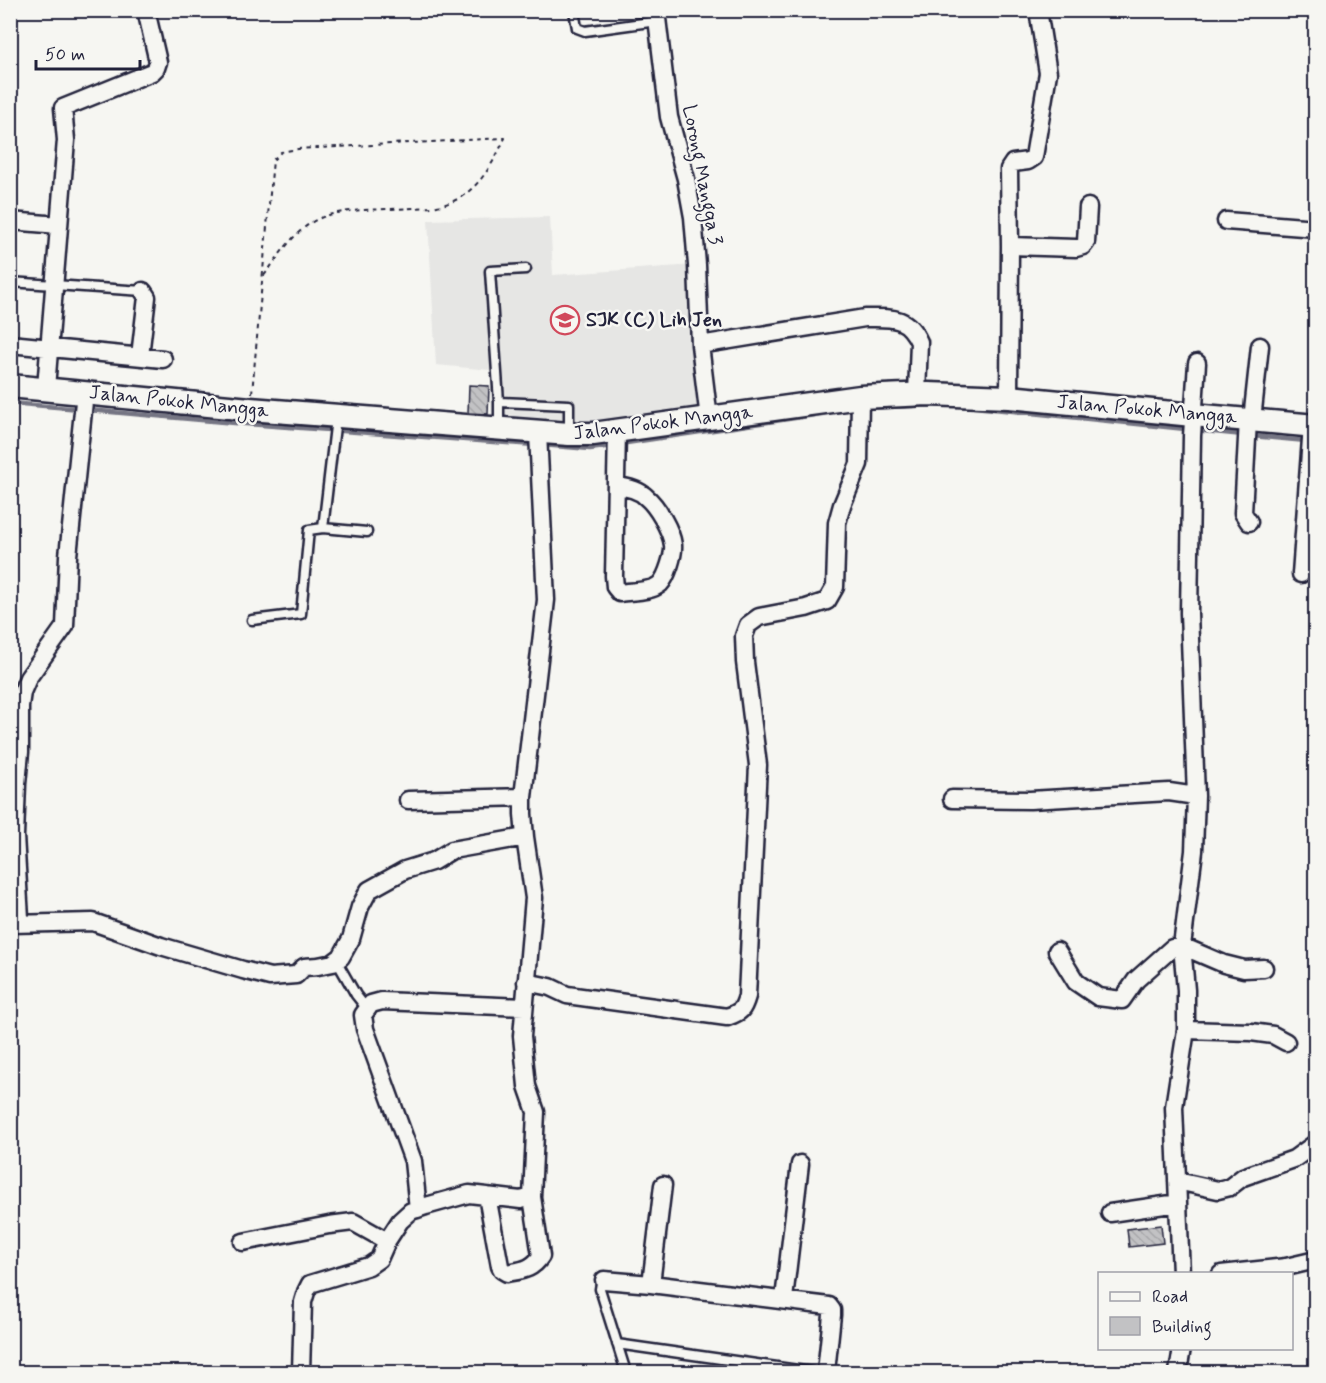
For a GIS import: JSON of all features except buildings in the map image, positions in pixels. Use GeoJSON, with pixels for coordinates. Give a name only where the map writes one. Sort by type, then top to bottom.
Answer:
{"type":"FeatureCollection","features":[{"type":"Feature","properties":{"kind":"main road","name":"Jalan Pokok Mangga"},"geometry":{"type":"LineString","coordinates":[[10,386],[46,388],[84,403],[250,410],[499,429],[539,442],[569,434],[593,434],[617,441],[709,418],[917,394],[1008,397],[1193,424],[1312,433]]}},
{"type":"Feature","properties":{"kind":"street"},"geometry":{"type":"LineString","coordinates":[[46,388],[66,140],[63,108],[152,72],[156,68],[158,62],[146,10]]}},
{"type":"Feature","properties":{"kind":"street"},"geometry":{"type":"LineString","coordinates":[[1008,397],[1009,169],[1014,163],[1028,161],[1034,157],[1048,73],[1038,10]]}},
{"type":"Feature","properties":{"kind":"street","name":"Lorong Mangga 3"},"geometry":{"type":"LineString","coordinates":[[656,16],[669,117],[686,179],[693,218],[700,345],[709,418]]}},
{"type":"Feature","properties":{"kind":"street"},"geometry":{"type":"LineString","coordinates":[[1010,246],[1076,248],[1083,246],[1086,242],[1088,207]]}},
{"type":"Feature","properties":{"kind":"street"},"geometry":{"type":"LineString","coordinates":[[10,221],[59,225]]}},
{"type":"Feature","properties":{"kind":"street"},"geometry":{"type":"LineString","coordinates":[[1226,221],[1316,228]]}},
{"type":"Feature","properties":{"kind":"street"},"geometry":{"type":"LineString","coordinates":[[140,356],[147,297],[143,291]]}},
{"type":"Feature","properties":{"kind":"street"},"geometry":{"type":"LineString","coordinates":[[700,345],[865,318],[901,320],[915,334],[919,342],[917,394]]}},
{"type":"Feature","properties":{"kind":"street"},"geometry":{"type":"LineString","coordinates":[[10,344],[163,359]]}},
{"type":"Feature","properties":{"kind":"street"},"geometry":{"type":"LineString","coordinates":[[1249,522],[1243,513],[1249,427],[1260,346]]}},
{"type":"Feature","properties":{"kind":"street"},"geometry":{"type":"LineString","coordinates":[[1181,1272],[1174,1107],[1186,1030],[1186,990],[1182,946],[1194,851],[1196,796],[1190,613],[1193,424],[1197,363]]}},
{"type":"Feature","properties":{"kind":"street"},"geometry":{"type":"LineString","coordinates":[[526,982],[550,987],[567,995],[727,1017],[744,1008],[747,996],[758,765],[745,662],[744,636],[748,625],[759,617],[806,608],[827,601],[835,587],[837,523],[859,464],[860,401]]}},
{"type":"Feature","properties":{"kind":"street"},"geometry":{"type":"LineString","coordinates":[[11,924],[20,918],[15,836],[21,699],[28,678],[65,626],[68,556],[84,403]]}},
{"type":"Feature","properties":{"kind":"street"},"geometry":{"type":"LineString","coordinates":[[1301,574],[1312,433]]}},
{"type":"Feature","properties":{"kind":"street"},"geometry":{"type":"LineString","coordinates":[[616,486],[631,488],[645,495],[666,524],[673,545],[669,569],[661,584],[650,589],[620,593],[615,586],[614,576],[616,486],[617,441]]}},
{"type":"Feature","properties":{"kind":"street"},"geometry":{"type":"LineString","coordinates":[[487,1196],[502,1270],[507,1273],[530,1268],[541,1256],[532,1197],[536,1112],[527,1086],[522,1036],[534,898],[523,814],[546,600],[539,442]]}},
{"type":"Feature","properties":{"kind":"street"},"geometry":{"type":"LineString","coordinates":[[952,799],[1030,800],[1169,792],[1196,796]]}},
{"type":"Feature","properties":{"kind":"street"},"geometry":{"type":"LineString","coordinates":[[408,800],[524,797]]}},
{"type":"Feature","properties":{"kind":"street"},"geometry":{"type":"LineString","coordinates":[[11,924],[93,922],[161,946],[270,977],[296,975],[304,967],[333,963],[341,957],[351,939],[360,907],[369,890],[405,870],[434,861],[452,850],[525,837]]}},
{"type":"Feature","properties":{"kind":"street"},"geometry":{"type":"LineString","coordinates":[[1057,951],[1076,982],[1098,997],[1122,1000],[1136,980],[1172,948],[1182,946],[1224,964],[1244,969],[1264,968]]}},
{"type":"Feature","properties":{"kind":"street"},"geometry":{"type":"LineString","coordinates":[[418,1209],[413,1161],[365,1029],[363,1014],[371,1004],[382,1001],[524,1007]]}},
{"type":"Feature","properties":{"kind":"street"},"geometry":{"type":"LineString","coordinates":[[1186,1030],[1251,1032],[1273,1035],[1286,1042]]}},
{"type":"Feature","properties":{"kind":"street"},"geometry":{"type":"LineString","coordinates":[[1177,1181],[1218,1190],[1230,1187],[1243,1177],[1294,1159],[1316,1143]]}},
{"type":"Feature","properties":{"kind":"street"},"geometry":{"type":"LineString","coordinates":[[784,1299],[800,1164]]}},
{"type":"Feature","properties":{"kind":"street"},"geometry":{"type":"LineString","coordinates":[[651,1284],[663,1185]]}},
{"type":"Feature","properties":{"kind":"street"},"geometry":{"type":"LineString","coordinates":[[301,1372],[303,1302],[310,1284],[369,1266],[379,1259],[387,1240],[400,1221],[411,1211],[469,1194],[521,1200],[532,1197]]}},
{"type":"Feature","properties":{"kind":"street"},"geometry":{"type":"LineString","coordinates":[[1110,1213],[1178,1203]]}},
{"type":"Feature","properties":{"kind":"street"},"geometry":{"type":"LineString","coordinates":[[243,1242],[329,1224],[353,1222],[387,1240]]}},
{"type":"Feature","properties":{"kind":"street"},"geometry":{"type":"LineString","coordinates":[[1240,1272],[1286,1267],[1316,1260]]}},
{"type":"Feature","properties":{"kind":"street"},"geometry":{"type":"LineString","coordinates":[[604,1280],[829,1306],[832,1315],[826,1372]]}},
{"type":"Feature","properties":{"kind":"street"},"geometry":{"type":"LineString","coordinates":[[1178,1372],[1182,1350]]}},
{"type":"Feature","properties":{"kind":"lane"},"geometry":{"type":"LineString","coordinates":[[574,11],[577,28],[585,31],[656,16]]}},
{"type":"Feature","properties":{"kind":"lane"},"geometry":{"type":"LineString","coordinates":[[499,429],[490,271],[526,269]]}},
{"type":"Feature","properties":{"kind":"lane"},"geometry":{"type":"LineString","coordinates":[[10,282],[143,291]]}},
{"type":"Feature","properties":{"kind":"lane"},"geometry":{"type":"LineString","coordinates":[[499,402],[569,405],[569,434]]}},
{"type":"Feature","properties":{"kind":"lane"},"geometry":{"type":"LineString","coordinates":[[323,528],[337,416]]}},
{"type":"Feature","properties":{"kind":"lane"},"geometry":{"type":"LineString","coordinates":[[252,620],[301,614],[309,530],[323,528],[367,532]]}},
{"type":"Feature","properties":{"kind":"lane"},"geometry":{"type":"LineString","coordinates":[[336,960],[356,995],[368,1009]]}},
{"type":"Feature","properties":{"kind":"lane"},"geometry":{"type":"LineString","coordinates":[[604,1280],[600,1289],[627,1372]]}},
{"type":"Feature","properties":{"kind":"lane"},"geometry":{"type":"LineString","coordinates":[[617,1344],[812,1372]]}},
{"type":"Feature","properties":{"kind":"path"},"geometry":{"type":"LineString","coordinates":[[250,410],[273,160],[281,152],[298,149],[505,138],[484,176],[457,200],[437,206],[351,211],[328,215],[311,223],[293,239],[263,278]]}},
{"type":"Feature","properties":{"kind":"shaded area","name":"SJK (C) Lih Jen"},"geometry":{"type":"Polygon","coordinates":[[[550,217],[553,275],[694,265],[704,410],[582,422],[492,414],[491,370],[436,365],[428,220],[550,217]]]}},
{"type":"Feature","properties":{"kind":"waterway"},"geometry":{"type":"LineString","coordinates":[[10,403],[80,409]]}},
{"type":"Feature","properties":{"kind":"waterway"},"geometry":{"type":"LineString","coordinates":[[863,408],[939,405]]}},
{"type":"Feature","properties":{"kind":"waterway"},"geometry":{"type":"LineString","coordinates":[[974,407],[1243,435]]}},
{"type":"Feature","properties":{"kind":"waterway"},"geometry":{"type":"LineString","coordinates":[[620,444],[855,409]]}},
{"type":"Feature","properties":{"kind":"waterway"},"geometry":{"type":"LineString","coordinates":[[88,410],[534,445]]}},
{"type":"Feature","properties":{"kind":"waterway"},"geometry":{"type":"LineString","coordinates":[[1252,436],[1306,441]]}},
{"type":"Feature","properties":{"kind":"waterway"},"geometry":{"type":"LineString","coordinates":[[542,445],[590,449],[612,446]]}},
{"type":"Feature","properties":{"kind":"place","name":"SJK (C) Lih Jen"},"geometry":{"type":"Point","coordinates":[565,320]}}]}
